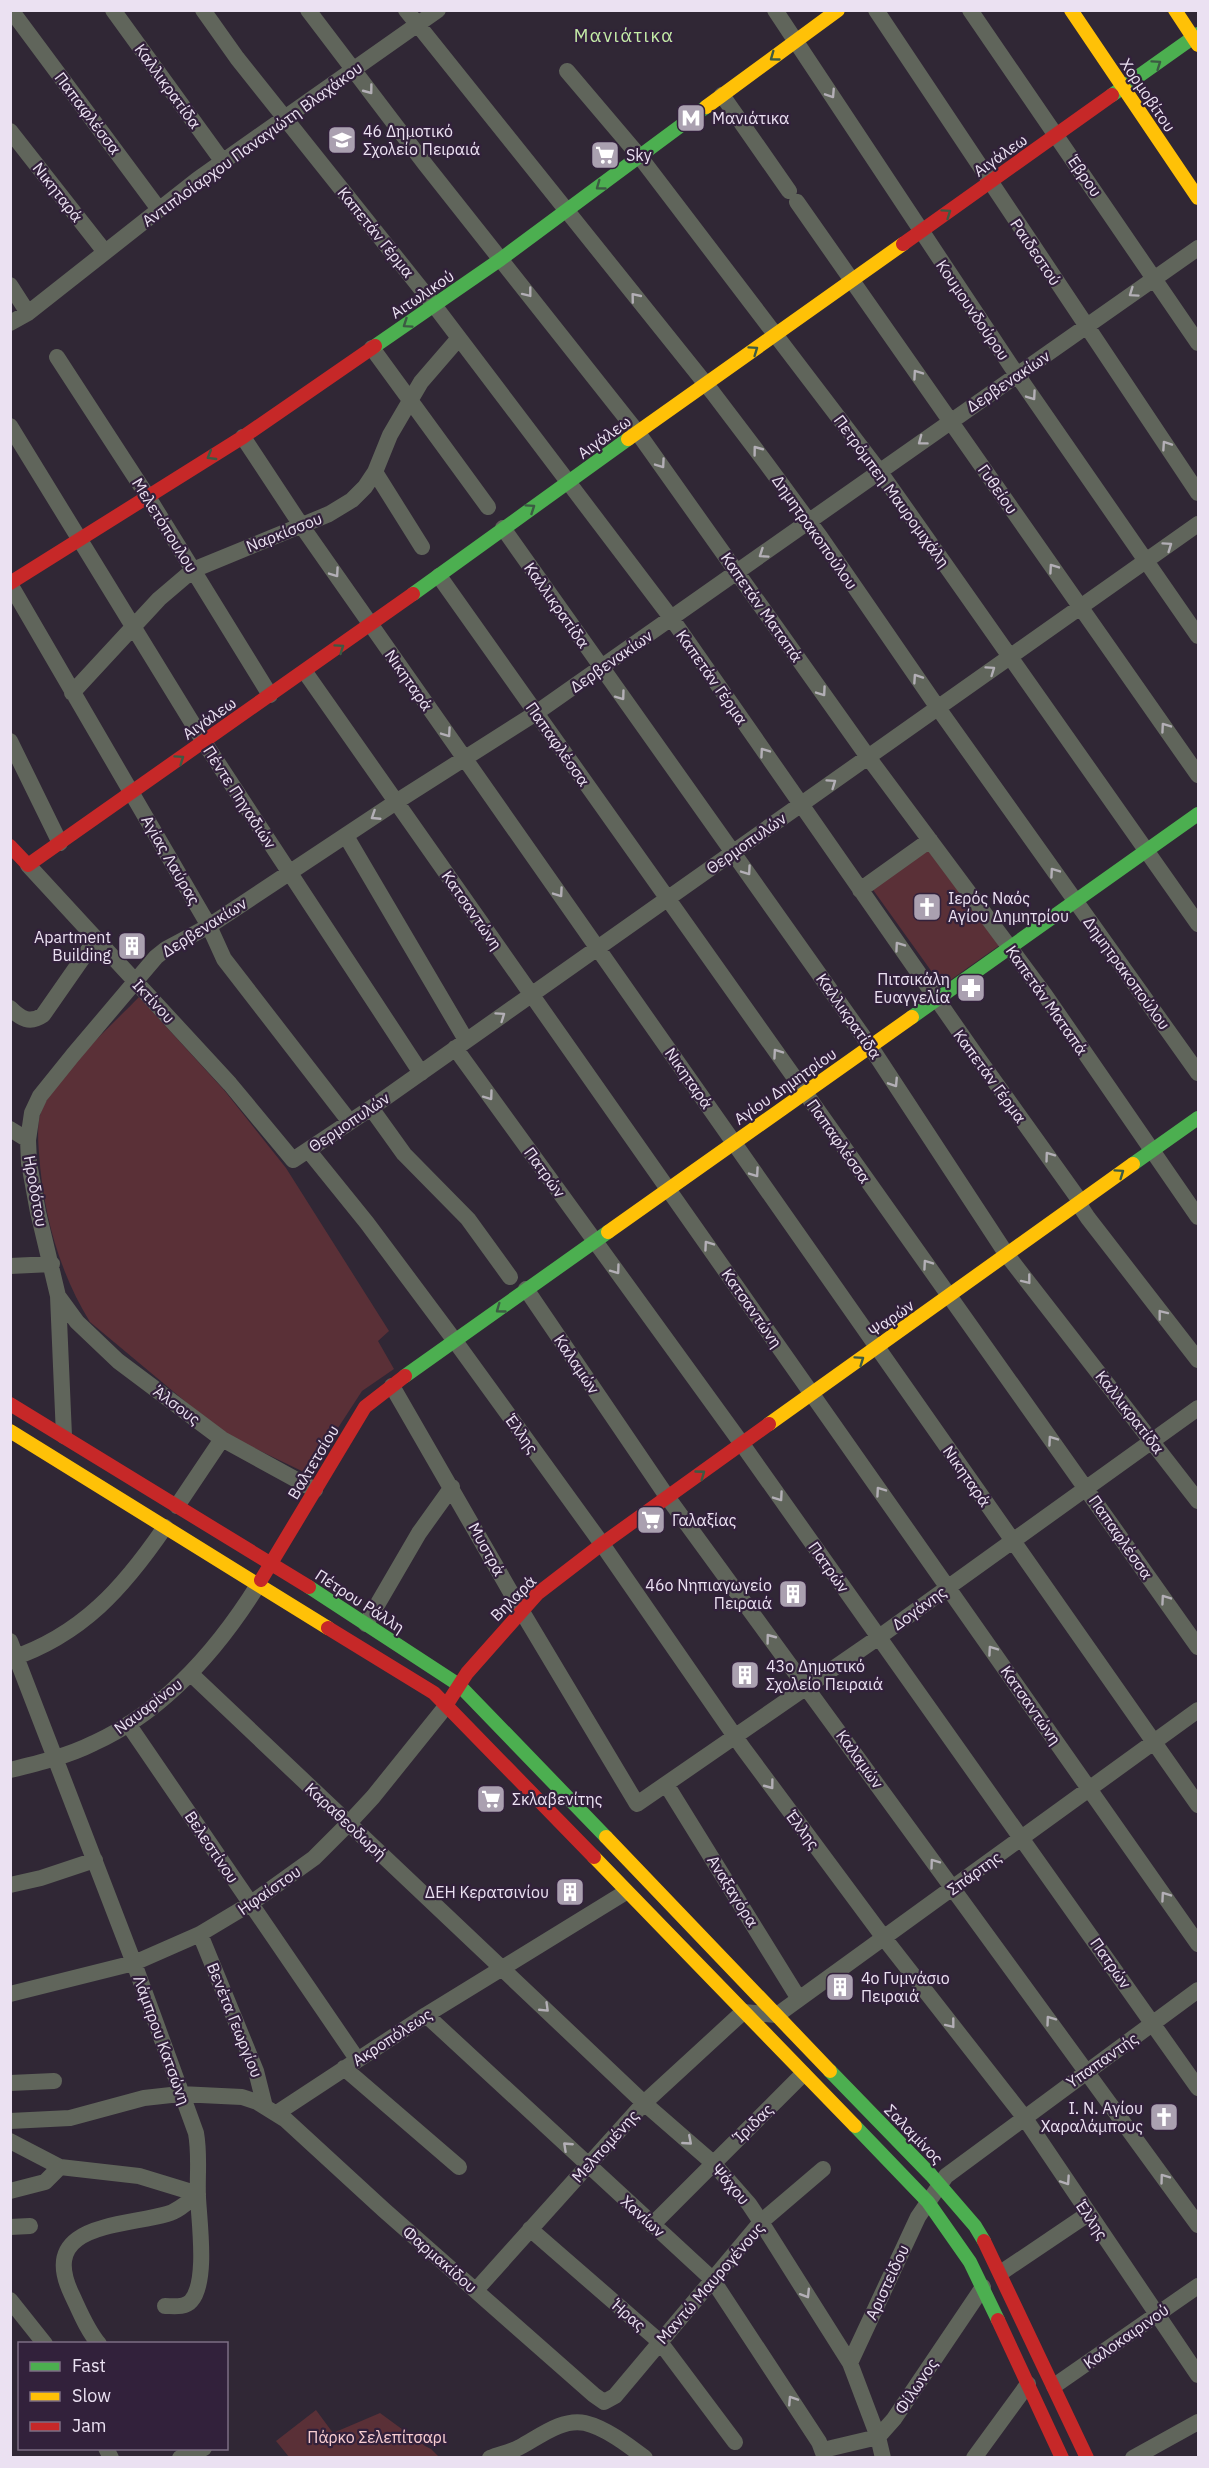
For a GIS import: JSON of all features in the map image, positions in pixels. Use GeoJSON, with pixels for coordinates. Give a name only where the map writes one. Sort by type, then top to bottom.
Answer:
{"type":"FeatureCollection","features":[{"type":"Feature","properties":{"kind":"street","name":"Καλλικρατίδα"},"geometry":{"type":"LineString","coordinates":[[113,10],[223,162]]}},
{"type":"Feature","properties":{"kind":"street","name":"Καπετάν Γέρμα"},"geometry":{"type":"LineString","coordinates":[[203,10],[237,57],[434,305],[672,619],[936,999],[1080,1201],[1088,1218],[1198,1360]]}},
{"type":"Feature","properties":{"kind":"street","name":"Καπετάν Ματαπά"},"geometry":{"type":"LineString","coordinates":[[308,10],[638,433],[868,757],[1010,947],[1198,1217]]}},
{"type":"Feature","properties":{"kind":"street","name":"Δημητρακοπούλου"},"geometry":{"type":"LineString","coordinates":[[406,10],[706,384],[810,522],[938,708],[1198,1073]]}},
{"type":"Feature","properties":{"kind":"street","name":"Αντιπλοίαρχου Παναγιώτη Βλαχάκου"},"geometry":{"type":"LineString","coordinates":[[10,323],[28,313],[158,208],[438,10]]}},
{"type":"Feature","properties":{"kind":"street","name":"Κουμουνδούρου"},"geometry":{"type":"LineString","coordinates":[[775,10],[920,232],[1198,636]]}},
{"type":"Feature","properties":{"kind":"street","name":"Αιτωλικού"},"geometry":{"type":"LineString","coordinates":[[10,584],[243,437],[501,259],[838,10]]}},
{"type":"Feature","properties":{"kind":"street","name":"Ραιδεστού"},"geometry":{"type":"LineString","coordinates":[[876,10],[989,183],[1198,493]]}},
{"type":"Feature","properties":{"kind":"street","name":"Έβρου"},"geometry":{"type":"LineString","coordinates":[[970,10],[1198,343]]}},
{"type":"Feature","properties":{"kind":"street","name":"Χορμοβίτου"},"geometry":{"type":"LineString","coordinates":[[1071,10],[1198,198]]}},
{"type":"Feature","properties":{"kind":"street"},"geometry":{"type":"LineString","coordinates":[[1175,10],[1197,39]]}},
{"type":"Feature","properties":{"kind":"street","name":"Παπαφλέσσα"},"geometry":{"type":"LineString","coordinates":[[17,16],[158,208]]}},
{"type":"Feature","properties":{"kind":"street","name":"Αιγάλεω"},"geometry":{"type":"LineString","coordinates":[[28,865],[371,626],[503,528],[1123,87],[1197,39]]}},
{"type":"Feature","properties":{"kind":"street","name":"Πετρόμπεη Μαυρομιχάλη"},"geometry":{"type":"LineString","coordinates":[[567,71],[640,157],[880,472],[1198,924]]}},
{"type":"Feature","properties":{"kind":"street","name":"Γυθείου"},"geometry":{"type":"LineString","coordinates":[[722,95],[1198,775]]}},
{"type":"Feature","properties":{"kind":"street","name":"Νικηταρά"},"geometry":{"type":"LineString","coordinates":[[10,131],[105,252]]}},
{"type":"Feature","properties":{"kind":"street","name":"Δερβενακίων"},"geometry":{"type":"LineString","coordinates":[[136,981],[156,957],[166,949],[208,926],[536,713],[1198,248]]}},
{"type":"Feature","properties":{"kind":"street"},"geometry":{"type":"LineString","coordinates":[[10,285],[28,313]]}},
{"type":"Feature","properties":{"kind":"street","name":"Ναρκίσσου"},"geometry":{"type":"LineString","coordinates":[[72,693],[159,599],[193,570],[329,514],[352,500],[375,472],[390,435],[426,375],[459,338]]}},
{"type":"Feature","properties":{"kind":"street"},"geometry":{"type":"LineString","coordinates":[[372,348],[488,507]]}},
{"type":"Feature","properties":{"kind":"street","name":"Μελετόπουλου"},"geometry":{"type":"LineString","coordinates":[[57,357],[148,497],[270,695]]}},
{"type":"Feature","properties":{"kind":"street","name":"Πέντε Πηγαδιών"},"geometry":{"type":"LineString","coordinates":[[10,426],[204,742],[420,1073]]}},
{"type":"Feature","properties":{"kind":"street","name":"Νικηταρά"},"geometry":{"type":"LineString","coordinates":[[243,437],[371,626],[1198,1805]]}},
{"type":"Feature","properties":{"kind":"street"},"geometry":{"type":"LineString","coordinates":[[375,472],[422,547]]}},
{"type":"Feature","properties":{"kind":"street","name":"Θερμοπυλών"},"geometry":{"type":"LineString","coordinates":[[293,1160],[371,1108],[1198,524]]}},
{"type":"Feature","properties":{"kind":"street","name":"Καλλικρατίδα"},"geometry":{"type":"LineString","coordinates":[[503,528],[870,1046],[1007,1255],[1198,1501]]}},
{"type":"Feature","properties":{"kind":"street","name":"Παπαφλέσσα"},"geometry":{"type":"LineString","coordinates":[[439,576],[1198,1647]]}},
{"type":"Feature","properties":{"kind":"street","name":"Αγίας Λαύρας"},"geometry":{"type":"LineString","coordinates":[[10,584],[132,792],[208,926],[224,959],[350,1122]]}},
{"type":"Feature","properties":{"kind":"street","name":"Κατσαντώνη"},"geometry":{"type":"LineString","coordinates":[[305,672],[1198,1944]]}},
{"type":"Feature","properties":{"kind":"street"},"geometry":{"type":"LineString","coordinates":[[10,741],[60,843]]}},
{"type":"Feature","properties":{"kind":"street","name":"Αγίου Δημητρίου"},"geometry":{"type":"LineString","coordinates":[[392,1386],[1198,814]]}},
{"type":"Feature","properties":{"kind":"street","name":"Πατρών"},"geometry":{"type":"LineString","coordinates":[[346,836],[461,1044],[595,1240],[1198,2088]]}},
{"type":"Feature","properties":{"kind":"street"},"geometry":{"type":"LineString","coordinates":[[860,890],[930,840]]}},
{"type":"Feature","properties":{"kind":"street","name":"Ικτίνου"},"geometry":{"type":"LineString","coordinates":[[10,846],[230,1084],[293,1160]]}},
{"type":"Feature","properties":{"kind":"street"},"geometry":{"type":"LineString","coordinates":[[10,1008],[18,1016],[28,1021],[36,1020],[43,1015],[96,939]]}},
{"type":"Feature","properties":{"kind":"street","name":"Ηροδότου"},"geometry":{"type":"LineString","coordinates":[[64,1436],[58,1296],[29,1163],[28,1140],[32,1113],[40,1096],[136,981]]}},
{"type":"Feature","properties":{"kind":"street"},"geometry":{"type":"LineString","coordinates":[[371,1108],[404,1154],[468,1219],[510,1277]]}},
{"type":"Feature","properties":{"kind":"street","name":"Ψαρών"},"geometry":{"type":"LineString","coordinates":[[602,1544],[1198,1118]]}},
{"type":"Feature","properties":{"kind":"street"},"geometry":{"type":"LineString","coordinates":[[10,1129],[28,1140]]}},
{"type":"Feature","properties":{"kind":"street"},"geometry":{"type":"LineString","coordinates":[[308,1150],[367,1223],[455,1341]]}},
{"type":"Feature","properties":{"kind":"street"},"geometry":{"type":"LineString","coordinates":[[10,1266],[52,1264]]}},
{"type":"Feature","properties":{"kind":"street","name":"Καλαμών"},"geometry":{"type":"LineString","coordinates":[[526,1289],[668,1498],[1198,2226]]}},
{"type":"Feature","properties":{"kind":"street","name":"Άλσους"},"geometry":{"type":"LineString","coordinates":[[58,1296],[77,1322],[118,1361],[222,1439],[315,1490]]}},
{"type":"Feature","properties":{"kind":"street","name":"Έλλης"},"geometry":{"type":"LineString","coordinates":[[455,1341],[602,1544],[735,1738],[884,1938],[1024,2117],[1198,2375]]}},
{"type":"Feature","properties":{"kind":"street","name":"Μυστρά"},"geometry":{"type":"LineString","coordinates":[[392,1386],[521,1610],[637,1804]]}},
{"type":"Feature","properties":{"kind":"street","name":"Βαλτετσίου"},"geometry":{"type":"LineString","coordinates":[[272,1564],[365,1407],[392,1386]]}},
{"type":"Feature","properties":{"kind":"street","name":"Πέτρου Ράλλη"},"geometry":{"type":"LineString","coordinates":[[10,1404],[272,1564],[445,1674],[459,1685],[648,1881]]}},
{"type":"Feature","properties":{"kind":"street","name":"Δογάνης"},"geometry":{"type":"LineString","coordinates":[[637,1804],[879,1637],[1198,1408]]}},
{"type":"Feature","properties":{"kind":"street"},"geometry":{"type":"LineString","coordinates":[[10,1431],[434,1694],[447,1705],[928,2202],[970,2262],[1062,2457]]}},
{"type":"Feature","properties":{"kind":"street"},"geometry":{"type":"LineString","coordinates":[[177,1506],[222,1439]]}},
{"type":"Feature","properties":{"kind":"street"},"geometry":{"type":"LineString","coordinates":[[366,1624],[419,1533],[452,1487]]}},
{"type":"Feature","properties":{"kind":"street"},"geometry":{"type":"LineString","coordinates":[[13,1652],[73,1628],[97,1611],[138,1566],[165,1527]]}},
{"type":"Feature","properties":{"kind":"street","name":"Βηλαρά"},"geometry":{"type":"LineString","coordinates":[[459,1685],[537,1594],[602,1544]]}},
{"type":"Feature","properties":{"kind":"street","name":"Ναυαρίνου"},"geometry":{"type":"LineString","coordinates":[[10,1770],[55,1758],[94,1743],[128,1724],[163,1699],[191,1674],[272,1564]]}},
{"type":"Feature","properties":{"kind":"street","name":"Λάμπρου Κατσώνη"},"geometry":{"type":"LineString","coordinates":[[13,1652],[95,1860],[196,2133],[199,2148],[198,2194],[201,2253],[196,2292],[190,2302],[185,2305],[165,2306]]}},
{"type":"Feature","properties":{"kind":"street","name":"Καραθεοδωρή"},"geometry":{"type":"LineString","coordinates":[[191,1674],[502,1968]]}},
{"type":"Feature","properties":{"kind":"street","name":"Ηφαίστου"},"geometry":{"type":"LineString","coordinates":[[10,1994],[134,1963],[200,1934],[250,1904],[314,1858],[348,1824],[373,1797],[447,1705],[459,1685]]}},
{"type":"Feature","properties":{"kind":"street","name":"Σπάρτης"},"geometry":{"type":"LineString","coordinates":[[777,2015],[1198,1710]]}},
{"type":"Feature","properties":{"kind":"street","name":"Βελεστίνου"},"geometry":{"type":"LineString","coordinates":[[128,1724],[250,1904],[351,2063]]}},
{"type":"Feature","properties":{"kind":"street","name":"Αναξαγόρα"},"geometry":{"type":"LineString","coordinates":[[666,1784],[799,1999]]}},
{"type":"Feature","properties":{"kind":"street"},"geometry":{"type":"LineString","coordinates":[[10,1885],[41,1878],[95,1860]]}},
{"type":"Feature","properties":{"kind":"street","name":"Σαλαμίνος"},"geometry":{"type":"LineString","coordinates":[[648,1881],[939,2184],[975,2226],[1002,2272],[1087,2457]]}},
{"type":"Feature","properties":{"kind":"street","name":"Ακροπόλεως"},"geometry":{"type":"LineString","coordinates":[[271,2110],[351,2063],[626,1892]]}},
{"type":"Feature","properties":{"kind":"street","name":"Βενέτα Γεωργίου"},"geometry":{"type":"LineString","coordinates":[[200,1934],[271,2110]]}},
{"type":"Feature","properties":{"kind":"street","name":"Ψάχου"},"geometry":{"type":"LineString","coordinates":[[502,1968],[644,2103],[712,2163],[749,2204],[850,2363],[878,2437],[883,2457]]}},
{"type":"Feature","properties":{"kind":"street","name":"Υπαπαντής"},"geometry":{"type":"LineString","coordinates":[[928,2202],[946,2176],[1086,2070],[1154,2024],[1198,1990]]}},
{"type":"Feature","properties":{"kind":"street"},"geometry":{"type":"LineString","coordinates":[[742,2012],[777,2015]]}},
{"type":"Feature","properties":{"kind":"street","name":"Μελπομένης"},"geometry":{"type":"LineString","coordinates":[[476,2290],[644,2103],[742,2012]]}},
{"type":"Feature","properties":{"kind":"street","name":"Χανίων"},"geometry":{"type":"LineString","coordinates":[[426,2015],[712,2279],[824,2454]]}},
{"type":"Feature","properties":{"kind":"street"},"geometry":{"type":"LineString","coordinates":[[351,2063],[459,2167]]}},
{"type":"Feature","properties":{"kind":"street","name":"Ίριδας"},"geometry":{"type":"LineString","coordinates":[[652,2224],[803,2074]]}},
{"type":"Feature","properties":{"kind":"street"},"geometry":{"type":"LineString","coordinates":[[10,2083],[54,2081]]}},
{"type":"Feature","properties":{"kind":"street"},"geometry":{"type":"LineString","coordinates":[[10,2121],[70,2118],[144,2098],[180,2094],[242,2097],[271,2110]]}},
{"type":"Feature","properties":{"kind":"street","name":"Φαρμακίδου"},"geometry":{"type":"LineString","coordinates":[[271,2110],[604,2402]]}},
{"type":"Feature","properties":{"kind":"street"},"geometry":{"type":"LineString","coordinates":[[10,2141],[60,2167],[139,2176],[198,2194]]}},
{"type":"Feature","properties":{"kind":"street"},"geometry":{"type":"LineString","coordinates":[[10,2191],[45,2182],[60,2167]]}},
{"type":"Feature","properties":{"kind":"street","name":"Μαντώ Μαυρογένους"},"geometry":{"type":"LineString","coordinates":[[604,2402],[615,2396],[761,2222],[822,2169]]}},
{"type":"Feature","properties":{"kind":"street"},"geometry":{"type":"LineString","coordinates":[[98,2342],[88,2329],[69,2290],[62,2264],[64,2255],[71,2245],[82,2237],[103,2227],[169,2214],[198,2194]]}},
{"type":"Feature","properties":{"kind":"street","name":"Αριστείδου"},"geometry":{"type":"LineString","coordinates":[[850,2363],[909,2236],[928,2202]]}},
{"type":"Feature","properties":{"kind":"street"},"geometry":{"type":"LineString","coordinates":[[1002,2272],[1088,2214]]}},
{"type":"Feature","properties":{"kind":"street"},"geometry":{"type":"LineString","coordinates":[[10,2227],[30,2226]]}},
{"type":"Feature","properties":{"kind":"street","name":"Ήρας"},"geometry":{"type":"LineString","coordinates":[[530,2229],[660,2342],[735,2442]]}},
{"type":"Feature","properties":{"kind":"street","name":"Καλοκαιρινού"},"geometry":{"type":"LineString","coordinates":[[1054,2386],[1198,2286]]}},
{"type":"Feature","properties":{"kind":"street","name":"Φίλωνος"},"geometry":{"type":"LineString","coordinates":[[878,2437],[894,2419],[983,2287]]}},
{"type":"Feature","properties":{"kind":"street"},"geometry":{"type":"LineString","coordinates":[[10,2300],[44,2342]]}},
{"type":"Feature","properties":{"kind":"street"},"geometry":{"type":"LineString","coordinates":[[974,2457],[1028,2384]]}},
{"type":"Feature","properties":{"kind":"street"},"geometry":{"type":"LineString","coordinates":[[1133,2457],[1198,2422]]}},
{"type":"Feature","properties":{"kind":"street"},"geometry":{"type":"LineString","coordinates":[[490,2457],[518,2448],[570,2423],[585,2423],[603,2431],[645,2457]]}},
{"type":"Feature","properties":{"kind":"street"},"geometry":{"type":"LineString","coordinates":[[824,2454],[878,2437]]}},
{"type":"Feature","properties":{"kind":"street"},"geometry":{"type":"LineString","coordinates":[[180,2457],[199,2450]]}},
{"type":"Feature","properties":{"kind":"green space"},"geometry":{"type":"Polygon","coordinates":[[[929,846],[1000,945],[942,986],[871,887],[929,846]]]}},
{"type":"Feature","properties":{"kind":"green space"},"geometry":{"type":"Polygon","coordinates":[[[139,997],[224,1090],[286,1168],[389,1331],[378,1341],[394,1369],[362,1391],[308,1474],[223,1433],[90,1322],[61,1261],[48,1219],[41,1175],[38,1132],[41,1112],[58,1083],[71,1067],[139,997]]]}},
{"type":"Feature","properties":{"kind":"green space","name":"Πάρκο Σελεπίτσαρι"},"geometry":{"type":"Polygon","coordinates":[[[316,2410],[333,2433],[380,2413],[439,2457],[289,2457],[276,2441],[316,2410]]]}},
{"type":"Feature","properties":{"kind":"traffic: fast"},"geometry":{"type":"LineString","coordinates":[[1112,95],[1198,34]]}},
{"type":"Feature","properties":{"kind":"traffic: fast"},"geometry":{"type":"LineString","coordinates":[[375,346],[501,259],[706,107]]}},
{"type":"Feature","properties":{"kind":"traffic: fast"},"geometry":{"type":"LineString","coordinates":[[413,594],[628,439]]}},
{"type":"Feature","properties":{"kind":"traffic: fast"},"geometry":{"type":"LineString","coordinates":[[912,1017],[1198,814]]}},
{"type":"Feature","properties":{"kind":"traffic: fast"},"geometry":{"type":"LineString","coordinates":[[1133,1164],[1198,1118]]}},
{"type":"Feature","properties":{"kind":"traffic: fast"},"geometry":{"type":"LineString","coordinates":[[405,1376],[608,1232]]}},
{"type":"Feature","properties":{"kind":"traffic: fast"},"geometry":{"type":"LineString","coordinates":[[309,1587],[459,1685],[606,1837]]}},
{"type":"Feature","properties":{"kind":"traffic: fast"},"geometry":{"type":"LineString","coordinates":[[830,2071],[931,2175],[975,2226],[984,2241]]}},
{"type":"Feature","properties":{"kind":"traffic: fast"},"geometry":{"type":"LineString","coordinates":[[855,2126],[928,2202],[970,2262],[998,2320]]}},
{"type":"Feature","properties":{"kind":"traffic: slow"},"geometry":{"type":"LineString","coordinates":[[706,107],[838,10]]}},
{"type":"Feature","properties":{"kind":"traffic: slow"},"geometry":{"type":"LineString","coordinates":[[1071,10],[1198,198]]}},
{"type":"Feature","properties":{"kind":"traffic: slow"},"geometry":{"type":"LineString","coordinates":[[1175,10],[1198,45]]}},
{"type":"Feature","properties":{"kind":"traffic: slow"},"geometry":{"type":"LineString","coordinates":[[628,439],[903,244]]}},
{"type":"Feature","properties":{"kind":"traffic: slow"},"geometry":{"type":"LineString","coordinates":[[608,1232],[912,1017]]}},
{"type":"Feature","properties":{"kind":"traffic: slow"},"geometry":{"type":"LineString","coordinates":[[769,1424],[1133,1164]]}},
{"type":"Feature","properties":{"kind":"traffic: slow"},"geometry":{"type":"LineString","coordinates":[[10,1431],[328,1628]]}},
{"type":"Feature","properties":{"kind":"traffic: slow"},"geometry":{"type":"LineString","coordinates":[[606,1837],[830,2071]]}},
{"type":"Feature","properties":{"kind":"traffic: slow"},"geometry":{"type":"LineString","coordinates":[[594,1857],[855,2126]]}},
{"type":"Feature","properties":{"kind":"traffic: jam"},"geometry":{"type":"LineString","coordinates":[[903,244],[1112,95]]}},
{"type":"Feature","properties":{"kind":"traffic: jam"},"geometry":{"type":"LineString","coordinates":[[10,583],[243,437],[375,346]]}},
{"type":"Feature","properties":{"kind":"traffic: jam"},"geometry":{"type":"LineString","coordinates":[[10,846],[28,865],[413,594]]}},
{"type":"Feature","properties":{"kind":"traffic: jam"},"geometry":{"type":"LineString","coordinates":[[261,1580],[365,1407],[405,1376]]}},
{"type":"Feature","properties":{"kind":"traffic: jam"},"geometry":{"type":"LineString","coordinates":[[10,1404],[309,1587]]}},
{"type":"Feature","properties":{"kind":"traffic: jam"},"geometry":{"type":"LineString","coordinates":[[449,1701],[467,1673],[537,1594],[602,1544],[769,1424]]}},
{"type":"Feature","properties":{"kind":"traffic: jam"},"geometry":{"type":"LineString","coordinates":[[328,1628],[434,1693],[594,1857]]}},
{"type":"Feature","properties":{"kind":"traffic: jam"},"geometry":{"type":"LineString","coordinates":[[984,2241],[1087,2458]]}},
{"type":"Feature","properties":{"kind":"traffic: jam"},"geometry":{"type":"LineString","coordinates":[[998,2320],[1062,2458]]}},
{"type":"Feature","properties":{"kind":"place","name":"Μανιάτικα"},"geometry":{"type":"Point","coordinates":[691,118]}},
{"type":"Feature","properties":{"kind":"place","name":"46 Δημοτικό Σχολείο Πειραιά"},"geometry":{"type":"Point","coordinates":[342,140]}},
{"type":"Feature","properties":{"kind":"place","name":"Sky"},"geometry":{"type":"Point","coordinates":[605,155]}},
{"type":"Feature","properties":{"kind":"place","name":"Ιερός Ναός Αγίου Δημητρίου"},"geometry":{"type":"Point","coordinates":[927,907]}},
{"type":"Feature","properties":{"kind":"place","name":"Apartment Building"},"geometry":{"type":"Point","coordinates":[132,946]}},
{"type":"Feature","properties":{"kind":"place","name":"Πιτσικάλη Ευαγγελία"},"geometry":{"type":"Point","coordinates":[971,988]}},
{"type":"Feature","properties":{"kind":"place","name":"Γαλαξίας"},"geometry":{"type":"Point","coordinates":[651,1520]}},
{"type":"Feature","properties":{"kind":"place","name":"46ο Νηπιαγωγείο Πειραιά"},"geometry":{"type":"Point","coordinates":[793,1594]}},
{"type":"Feature","properties":{"kind":"place","name":"43ο Δημοτικό Σχολείο Πειραιά"},"geometry":{"type":"Point","coordinates":[745,1675]}},
{"type":"Feature","properties":{"kind":"place","name":"Σκλαβενίτης"},"geometry":{"type":"Point","coordinates":[491,1799]}},
{"type":"Feature","properties":{"kind":"place","name":"ΔΕΗ Κερατσινίου"},"geometry":{"type":"Point","coordinates":[570,1892]}},
{"type":"Feature","properties":{"kind":"place","name":"4ο Γυμνάσιο Πειραιά"},"geometry":{"type":"Point","coordinates":[840,1987]}},
{"type":"Feature","properties":{"kind":"place","name":"Ι. Ν. Αγίου Χαραλάμπους"},"geometry":{"type":"Point","coordinates":[1164,2117]}},
{"type":"Feature","properties":{"kind":"district","name":"Μανιάτικα"},"geometry":{"type":"Point","coordinates":[624,36]}}]}
